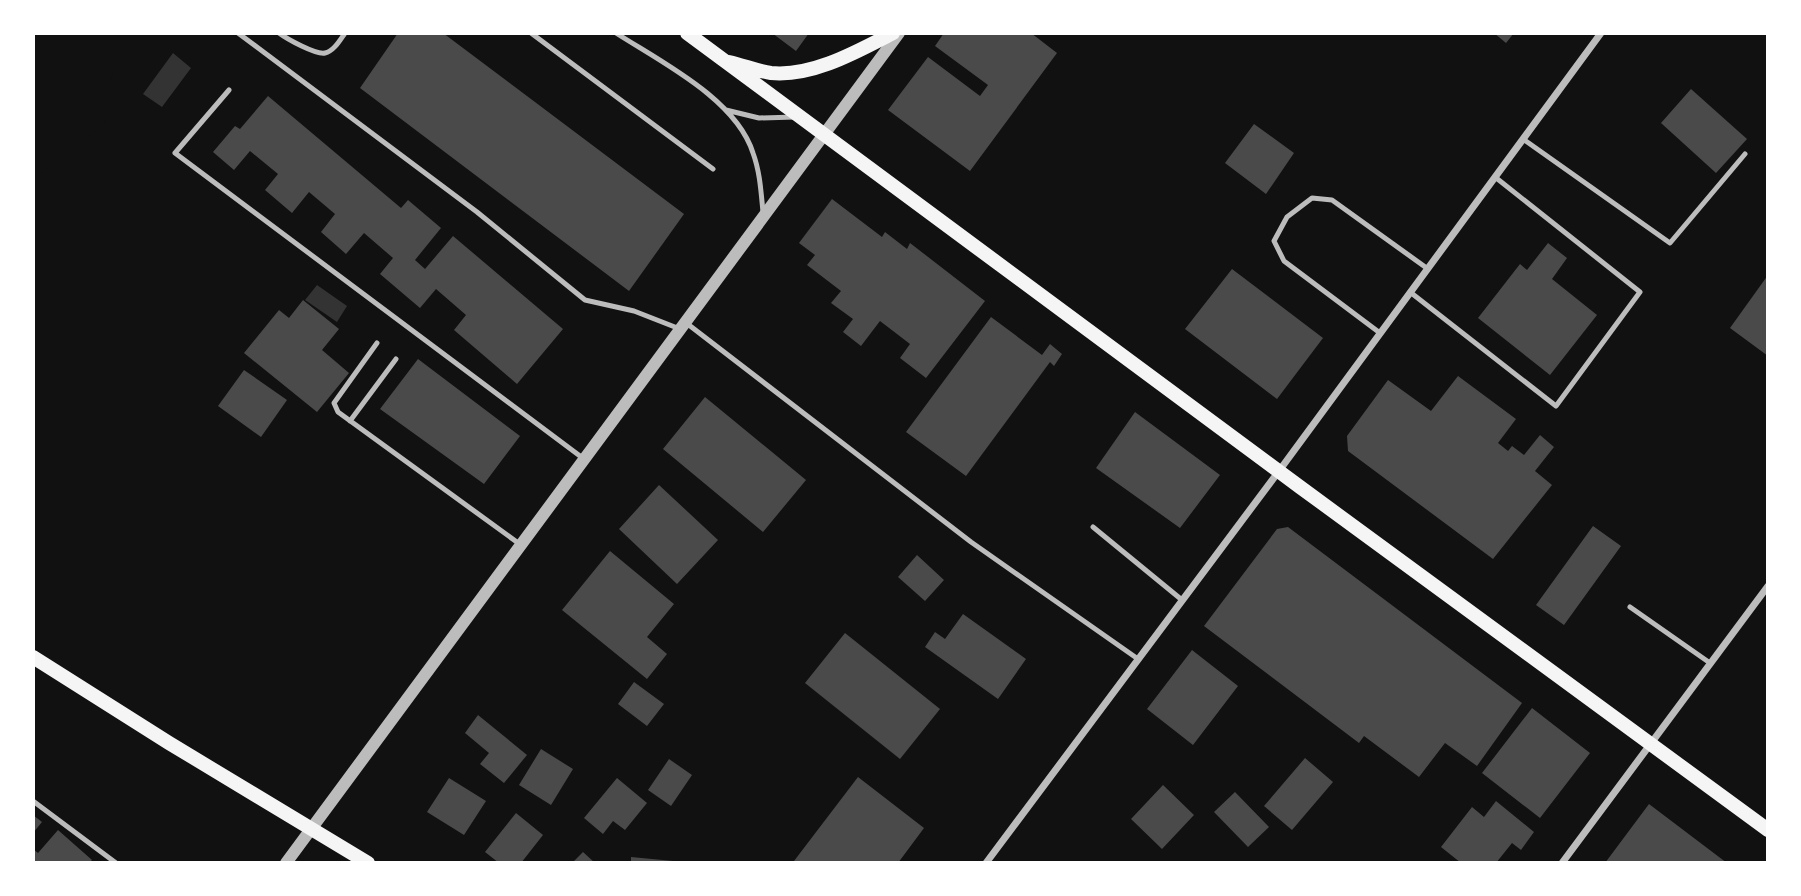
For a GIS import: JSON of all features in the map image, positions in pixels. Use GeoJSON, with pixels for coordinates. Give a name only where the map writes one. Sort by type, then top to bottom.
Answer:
{"type":"FeatureCollection","features":[{"type":"Feature","properties":{"kind":"main road"},"geometry":{"type":"LineString","coordinates":[[687,33],[1768,830]]}},
{"type":"Feature","properties":{"kind":"main road"},"geometry":{"type":"LineString","coordinates":[[723,60],[772,73],[812,69],[840,61],[893,33]]}},
{"type":"Feature","properties":{"kind":"main road"},"geometry":{"type":"LineString","coordinates":[[33,657],[368,863]]}},
{"type":"Feature","properties":{"kind":"street"},"geometry":{"type":"LineString","coordinates":[[286,863],[900,33]]}},
{"type":"Feature","properties":{"kind":"street"},"geometry":{"type":"LineString","coordinates":[[986,863],[1601,33]]}},
{"type":"Feature","properties":{"kind":"street"},"geometry":{"type":"LineString","coordinates":[[1562,863],[1768,586]]}},
{"type":"Feature","properties":{"kind":"lane"},"geometry":{"type":"LineString","coordinates":[[238,33],[477,212],[585,299],[683,325],[971,541],[1138,659]]}},
{"type":"Feature","properties":{"kind":"lane"},"geometry":{"type":"LineString","coordinates":[[279,33],[317,52],[326,53],[335,47],[345,33]]}},
{"type":"Feature","properties":{"kind":"lane"},"geometry":{"type":"LineString","coordinates":[[531,33],[713,169]]}},
{"type":"Feature","properties":{"kind":"lane"},"geometry":{"type":"LineString","coordinates":[[616,33],[699,88],[726,110],[753,152],[764,216]]}},
{"type":"Feature","properties":{"kind":"lane"},"geometry":{"type":"LineString","coordinates":[[229,90],[175,153],[584,459]]}},
{"type":"Feature","properties":{"kind":"lane"},"geometry":{"type":"LineString","coordinates":[[726,110],[759,118],[798,117]]}},
{"type":"Feature","properties":{"kind":"lane"},"geometry":{"type":"LineString","coordinates":[[1523,139],[1670,243],[1745,155]]}},
{"type":"Feature","properties":{"kind":"lane"},"geometry":{"type":"LineString","coordinates":[[1410,292],[1556,406],[1640,292],[1495,177]]}},
{"type":"Feature","properties":{"kind":"lane"},"geometry":{"type":"LineString","coordinates":[[1380,333],[1284,261],[1274,241],[1287,217],[1312,198],[1332,200],[1428,269]]}},
{"type":"Feature","properties":{"kind":"lane"},"geometry":{"type":"LineString","coordinates":[[377,343],[334,403],[338,412],[521,544]]}},
{"type":"Feature","properties":{"kind":"lane"},"geometry":{"type":"LineString","coordinates":[[349,421],[396,359]]}},
{"type":"Feature","properties":{"kind":"lane"},"geometry":{"type":"LineString","coordinates":[[1093,527],[1182,600]]}},
{"type":"Feature","properties":{"kind":"lane"},"geometry":{"type":"LineString","coordinates":[[1630,607],[1710,663]]}},
{"type":"Feature","properties":{"kind":"lane"},"geometry":{"type":"LineString","coordinates":[[33,801],[116,863]]}},
{"type":"Feature","properties":{"kind":"shaded area"},"geometry":{"type":"Polygon","coordinates":[[[173,53],[191,68],[162,107],[143,94],[173,53]]]}},
{"type":"Feature","properties":{"kind":"shaded area"},"geometry":{"type":"Polygon","coordinates":[[[317,285],[347,306],[337,322],[305,300],[317,285]]]}},
{"type":"Feature","properties":{"kind":"pier"},"geometry":{"type":"Polygon","coordinates":[[[33,33],[119,33],[104,124],[33,180],[33,33]]]}},
{"type":"Feature","properties":{"kind":"building"},"geometry":{"type":"Polygon","coordinates":[[[398,33],[443,33],[684,214],[629,291],[360,88],[398,33]]]}},
{"type":"Feature","properties":{"kind":"building"},"geometry":{"type":"Polygon","coordinates":[[[772,33],[809,33],[796,51],[772,33]]]}},
{"type":"Feature","properties":{"kind":"building"},"geometry":{"type":"Polygon","coordinates":[[[944,33],[1031,33],[1057,53],[970,171],[888,110],[928,57],[980,96],[988,85],[935,46],[944,33]]]}},
{"type":"Feature","properties":{"kind":"building"},"geometry":{"type":"Polygon","coordinates":[[[1494,33],[1514,33],[1506,43],[1494,33]]]}},
{"type":"Feature","properties":{"kind":"building"},"geometry":{"type":"Polygon","coordinates":[[[1691,89],[1747,139],[1716,173],[1661,123],[1691,89]]]}},
{"type":"Feature","properties":{"kind":"building"},"geometry":{"type":"Polygon","coordinates":[[[268,96],[401,208],[408,200],[441,228],[415,260],[425,269],[453,236],[563,329],[517,384],[454,330],[466,315],[436,289],[420,308],[380,274],[393,258],[364,233],[346,254],[321,232],[335,214],[309,192],[292,213],[265,190],[278,174],[250,151],[234,170],[213,152],[235,126],[240,129],[268,96]]]}},
{"type":"Feature","properties":{"kind":"building"},"geometry":{"type":"Polygon","coordinates":[[[1254,124],[1294,153],[1266,194],[1225,163],[1254,124]]]}},
{"type":"Feature","properties":{"kind":"building"},"geometry":{"type":"Polygon","coordinates":[[[832,199],[882,237],[885,232],[907,249],[910,243],[985,301],[926,378],[900,358],[910,344],[880,321],[861,346],[843,332],[853,319],[831,303],[841,291],[807,265],[815,255],[799,243],[832,199]]]}},
{"type":"Feature","properties":{"kind":"building"},"geometry":{"type":"Polygon","coordinates":[[[1548,243],[1567,258],[1552,279],[1597,315],[1550,375],[1478,318],[1520,264],[1527,270],[1548,243]]]}},
{"type":"Feature","properties":{"kind":"building"},"geometry":{"type":"Polygon","coordinates":[[[1232,269],[1323,338],[1277,399],[1185,329],[1232,269]]]}},
{"type":"Feature","properties":{"kind":"building"},"geometry":{"type":"Polygon","coordinates":[[[1768,275],[1768,356],[1730,328],[1768,275]]]}},
{"type":"Feature","properties":{"kind":"building"},"geometry":{"type":"Polygon","coordinates":[[[303,300],[339,329],[322,350],[349,373],[317,412],[244,353],[279,310],[289,318],[303,300]]]}},
{"type":"Feature","properties":{"kind":"building"},"geometry":{"type":"Polygon","coordinates":[[[991,317],[1042,355],[1050,344],[1062,354],[1054,366],[1050,362],[966,476],[906,432],[991,317]]]}},
{"type":"Feature","properties":{"kind":"building"},"geometry":{"type":"Polygon","coordinates":[[[418,359],[520,436],[484,484],[380,409],[418,359]]]}},
{"type":"Feature","properties":{"kind":"building"},"geometry":{"type":"Polygon","coordinates":[[[244,370],[287,400],[261,437],[218,406],[244,370]]]}},
{"type":"Feature","properties":{"kind":"building"},"geometry":{"type":"Polygon","coordinates":[[[1458,376],[1516,419],[1498,443],[1508,451],[1512,446],[1524,455],[1540,435],[1554,447],[1535,471],[1552,485],[1493,559],[1348,451],[1347,436],[1388,380],[1431,411],[1458,376]]]}},
{"type":"Feature","properties":{"kind":"building"},"geometry":{"type":"Polygon","coordinates":[[[705,397],[806,480],[763,532],[663,449],[705,397]]]}},
{"type":"Feature","properties":{"kind":"building"},"geometry":{"type":"Polygon","coordinates":[[[1135,412],[1220,475],[1180,528],[1096,468],[1135,412]]]}},
{"type":"Feature","properties":{"kind":"building"},"geometry":{"type":"Polygon","coordinates":[[[659,485],[718,540],[677,584],[619,529],[659,485]]]}},
{"type":"Feature","properties":{"kind":"building"},"geometry":{"type":"Polygon","coordinates":[[[1593,526],[1621,546],[1564,625],[1536,605],[1593,526]]]}},
{"type":"Feature","properties":{"kind":"building"},"geometry":{"type":"Polygon","coordinates":[[[1288,527],[1522,703],[1477,766],[1445,743],[1419,777],[1364,736],[1359,743],[1204,626],[1277,529],[1288,527]]]}},
{"type":"Feature","properties":{"kind":"building"},"geometry":{"type":"Polygon","coordinates":[[[610,551],[674,604],[647,637],[667,654],[647,679],[562,610],[610,551]]]}},
{"type":"Feature","properties":{"kind":"building"},"geometry":{"type":"Polygon","coordinates":[[[917,555],[944,580],[925,601],[898,577],[917,555]]]}},
{"type":"Feature","properties":{"kind":"building"},"geometry":{"type":"Polygon","coordinates":[[[963,614],[1026,659],[998,699],[925,647],[935,632],[945,639],[963,614]]]}},
{"type":"Feature","properties":{"kind":"building"},"geometry":{"type":"Polygon","coordinates":[[[845,633],[940,709],[900,759],[805,683],[845,633]]]}},
{"type":"Feature","properties":{"kind":"building"},"geometry":{"type":"Polygon","coordinates":[[[1192,650],[1238,686],[1193,745],[1147,709],[1192,650]]]}},
{"type":"Feature","properties":{"kind":"building"},"geometry":{"type":"Polygon","coordinates":[[[634,682],[664,704],[647,726],[618,704],[634,682]]]}},
{"type":"Feature","properties":{"kind":"building"},"geometry":{"type":"Polygon","coordinates":[[[1532,708],[1590,753],[1540,818],[1482,773],[1532,708]]]}},
{"type":"Feature","properties":{"kind":"building"},"geometry":{"type":"Polygon","coordinates":[[[478,715],[527,755],[504,783],[480,764],[489,753],[465,733],[478,715]]]}},
{"type":"Feature","properties":{"kind":"building"},"geometry":{"type":"Polygon","coordinates":[[[541,749],[573,769],[551,805],[519,785],[541,749]]]}},
{"type":"Feature","properties":{"kind":"building"},"geometry":{"type":"Polygon","coordinates":[[[1305,758],[1333,782],[1292,830],[1264,806],[1305,758]]]}},
{"type":"Feature","properties":{"kind":"building"},"geometry":{"type":"Polygon","coordinates":[[[669,759],[692,775],[671,806],[648,790],[669,759]]]}},
{"type":"Feature","properties":{"kind":"building"},"geometry":{"type":"Polygon","coordinates":[[[858,777],[924,828],[898,863],[796,863],[794,861],[858,777]]]}},
{"type":"Feature","properties":{"kind":"building"},"geometry":{"type":"Polygon","coordinates":[[[449,778],[486,801],[464,835],[427,812],[449,778]]]}},
{"type":"Feature","properties":{"kind":"building"},"geometry":{"type":"Polygon","coordinates":[[[617,778],[647,803],[625,830],[613,821],[603,834],[584,818],[617,778]]]}},
{"type":"Feature","properties":{"kind":"building"},"geometry":{"type":"Polygon","coordinates":[[[1163,785],[1194,815],[1162,849],[1131,819],[1163,785]]]}},
{"type":"Feature","properties":{"kind":"building"},"geometry":{"type":"Polygon","coordinates":[[[1235,792],[1269,827],[1248,847],[1214,812],[1235,792]]]}},
{"type":"Feature","properties":{"kind":"building"},"geometry":{"type":"Polygon","coordinates":[[[1496,801],[1534,832],[1521,850],[1512,843],[1496,863],[1461,863],[1441,847],[1472,807],[1484,817],[1496,801]]]}},
{"type":"Feature","properties":{"kind":"building"},"geometry":{"type":"Polygon","coordinates":[[[1649,804],[1719,857],[1727,863],[1605,863],[1649,804]]]}},
{"type":"Feature","properties":{"kind":"building"},"geometry":{"type":"Polygon","coordinates":[[[516,813],[543,835],[521,863],[499,863],[485,852],[516,813]]]}},
{"type":"Feature","properties":{"kind":"building"},"geometry":{"type":"Polygon","coordinates":[[[33,815],[42,822],[33,833],[33,815]]]}},
{"type":"Feature","properties":{"kind":"building"},"geometry":{"type":"Polygon","coordinates":[[[58,830],[92,860],[89,863],[33,863],[33,849],[38,853],[58,830]]]}},
{"type":"Feature","properties":{"kind":"building"},"geometry":{"type":"Polygon","coordinates":[[[583,852],[595,863],[572,863],[583,852]]]}},
{"type":"Feature","properties":{"kind":"building"},"geometry":{"type":"Polygon","coordinates":[[[631,857],[673,861],[673,863],[631,863],[631,857]]]}}]}
